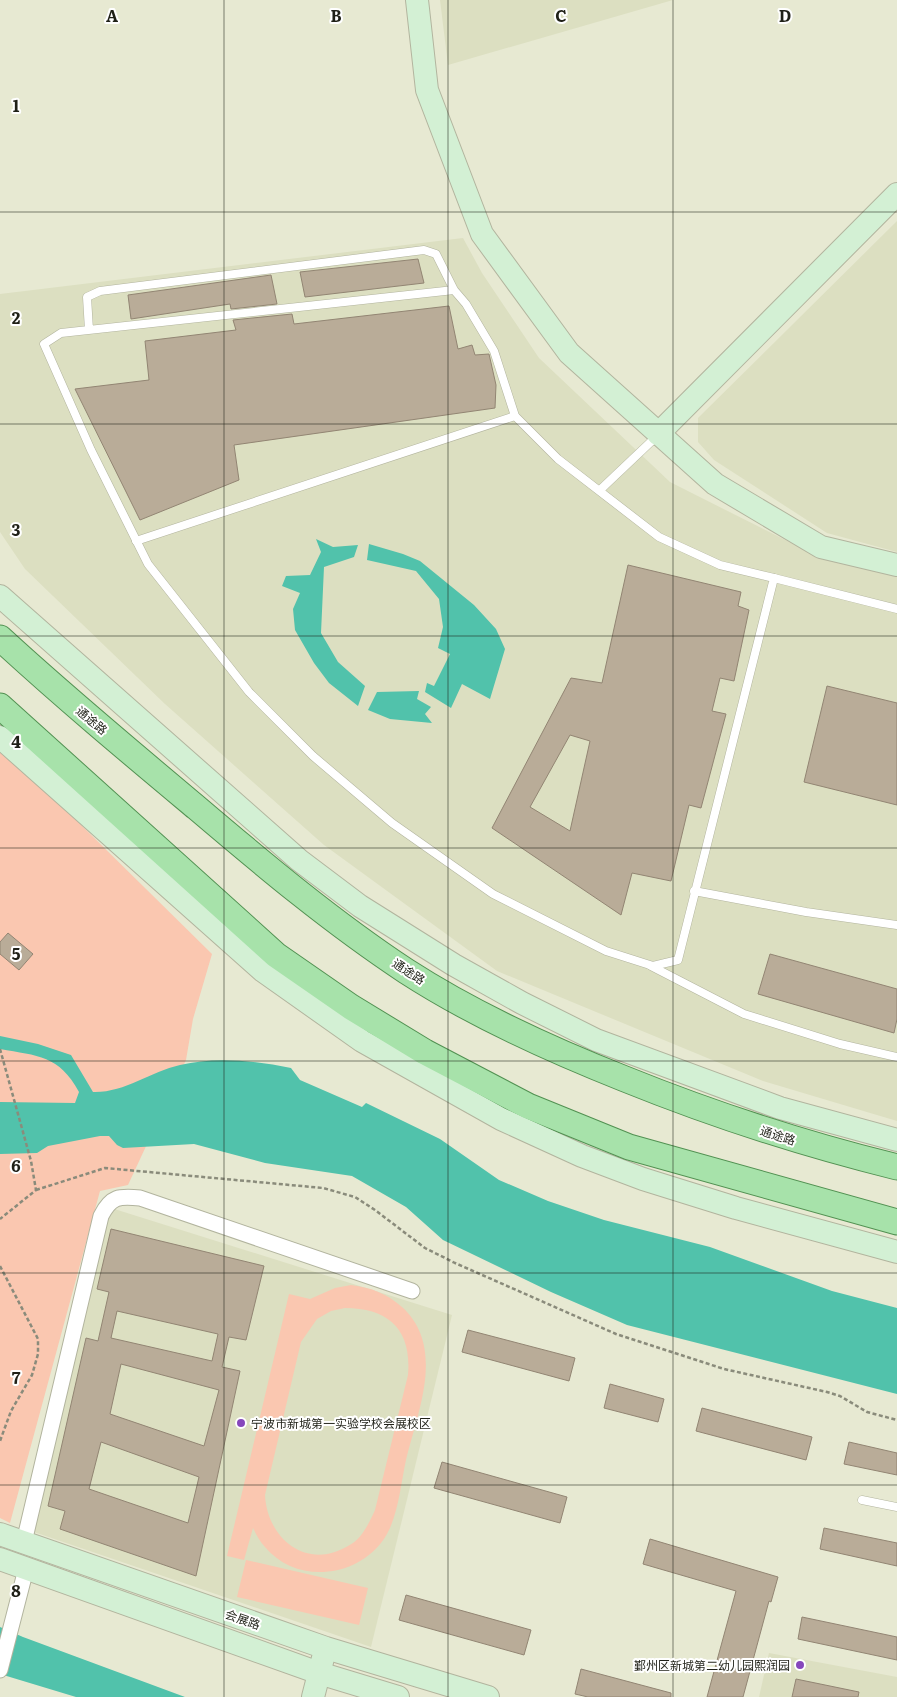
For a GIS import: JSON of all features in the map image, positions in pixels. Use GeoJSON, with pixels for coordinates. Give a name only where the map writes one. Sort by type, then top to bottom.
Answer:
{"type":"FeatureCollection","features":[{"type":"Feature","properties":{"kind":"main road","name":"通途路"},"geometry":{"type":"LineString","coordinates":[[0,638],[57,691],[308,900],[415,976],[476,1011],[555,1052],[700,1110],[797,1141],[897,1167]]}},
{"type":"Feature","properties":{"kind":"main road"},"geometry":{"type":"LineString","coordinates":[[0,706],[276,955],[351,1007],[425,1052],[528,1106],[629,1147],[897,1222]]}},
{"type":"Feature","properties":{"kind":"street"},"geometry":{"type":"LineString","coordinates":[[417,0],[428,90],[482,234],[569,353],[715,484],[821,546],[897,565]]}},
{"type":"Feature","properties":{"kind":"street"},"geometry":{"type":"LineString","coordinates":[[658,434],[897,194]]}},
{"type":"Feature","properties":{"kind":"street"},"geometry":{"type":"LineString","coordinates":[[0,596],[299,860],[360,906],[454,965],[522,1003],[596,1040],[780,1108],[897,1140]]}},
{"type":"Feature","properties":{"kind":"street"},"geometry":{"type":"LineString","coordinates":[[0,737],[263,971],[370,1046],[501,1120],[582,1156],[643,1179],[736,1208],[897,1252]]}},
{"type":"Feature","properties":{"kind":"street"},"geometry":{"type":"LineString","coordinates":[[24,1542],[101,1216],[106,1204],[124,1196],[140,1198],[412,1291]]}},
{"type":"Feature","properties":{"kind":"street","name":"会展路"},"geometry":{"type":"LineString","coordinates":[[0,1534],[326,1648],[488,1697]]}},
{"type":"Feature","properties":{"kind":"street","name":"会展路"},"geometry":{"type":"LineString","coordinates":[[0,1559],[26,1570],[319,1673],[398,1697]]}},
{"type":"Feature","properties":{"kind":"street"},"geometry":{"type":"LineString","coordinates":[[0,1670],[26,1570]]}},
{"type":"Feature","properties":{"kind":"street"},"geometry":{"type":"LineString","coordinates":[[314,1697],[326,1648]]}},
{"type":"Feature","properties":{"kind":"lane"},"geometry":{"type":"LineString","coordinates":[[88,330],[87,296],[100,291],[424,250],[436,254],[454,290],[466,304],[494,351],[515,416],[558,459],[659,537],[720,565],[897,609]]}},
{"type":"Feature","properties":{"kind":"lane"},"geometry":{"type":"LineString","coordinates":[[454,290],[61,333],[44,344],[91,450],[148,564],[250,692],[313,756],[392,823],[493,894],[606,950],[653,966],[678,960],[774,578]]}},
{"type":"Feature","properties":{"kind":"lane"},"geometry":{"type":"LineString","coordinates":[[136,541],[515,416]]}},
{"type":"Feature","properties":{"kind":"lane"},"geometry":{"type":"LineString","coordinates":[[600,490],[658,434]]}},
{"type":"Feature","properties":{"kind":"lane"},"geometry":{"type":"LineString","coordinates":[[694,891],[806,912],[897,924]]}},
{"type":"Feature","properties":{"kind":"lane"},"geometry":{"type":"LineString","coordinates":[[647,964],[744,1014],[840,1044],[897,1057]]}},
{"type":"Feature","properties":{"kind":"lane"},"geometry":{"type":"LineString","coordinates":[[862,1500],[897,1507]]}},
{"type":"Feature","properties":{"kind":"path"},"geometry":{"type":"LineString","coordinates":[[0,1049],[31,1161],[36,1190]]}},
{"type":"Feature","properties":{"kind":"path"},"geometry":{"type":"LineString","coordinates":[[0,1220],[36,1190],[105,1168],[322,1188],[355,1198],[375,1210],[425,1248],[455,1263],[616,1334],[724,1368],[827,1392],[840,1396],[866,1412],[897,1420]]}},
{"type":"Feature","properties":{"kind":"path"},"geometry":{"type":"LineString","coordinates":[[0,1266],[38,1339],[38,1354],[32,1375],[11,1411],[0,1441]]}},
{"type":"Feature","properties":{"kind":"shaded area"},"geometry":{"type":"Polygon","coordinates":[[[440,0],[673,0],[448,65],[440,0]]]}},
{"type":"Feature","properties":{"kind":"shaded area"},"geometry":{"type":"Polygon","coordinates":[[[897,221],[897,552],[827,533],[714,460],[698,442],[698,418],[897,221]]]}},
{"type":"Feature","properties":{"kind":"shaded area"},"geometry":{"type":"Polygon","coordinates":[[[463,238],[482,273],[539,358],[670,482],[817,556],[897,575],[897,1121],[763,1081],[497,971],[324,845],[165,704],[25,569],[0,532],[0,294],[463,238]]]}},
{"type":"Feature","properties":{"kind":"shaded area"},"geometry":{"type":"Polygon","coordinates":[[[0,752],[79,823],[212,954],[193,1019],[186,1060],[128,1185],[100,1191],[10,1523],[0,1518],[0,752]]]}},
{"type":"Feature","properties":{"kind":"shaded area","name":"宁波市新城第一实验学校会展校区"},"geometry":{"type":"Polygon","coordinates":[[[108,1207],[452,1315],[371,1647],[31,1531],[108,1207]]]}},
{"type":"Feature","properties":{"kind":"shaded area"},"geometry":{"type":"Polygon","coordinates":[[[351,1285],[359,1286],[390,1298],[402,1307],[415,1323],[423,1341],[426,1360],[422,1401],[406,1460],[398,1504],[387,1535],[369,1555],[355,1564],[339,1570],[307,1571],[292,1567],[277,1559],[265,1547],[253,1528],[244,1560],[227,1556],[289,1294],[310,1299],[335,1288],[351,1285]],[[345,1308],[331,1311],[317,1319],[301,1342],[265,1495],[267,1511],[281,1537],[292,1546],[304,1552],[318,1555],[332,1553],[353,1543],[368,1525],[375,1510],[408,1375],[406,1346],[401,1334],[385,1317],[361,1309],[345,1308]]]}},
{"type":"Feature","properties":{"kind":"shaded area"},"geometry":{"type":"Polygon","coordinates":[[[246,1560],[368,1588],[359,1625],[237,1597],[246,1560]]]}},
{"type":"Feature","properties":{"kind":"shaded area","name":"鄞州区新城第二幼儿园熙润园"},"geometry":{"type":"Polygon","coordinates":[[[769,1653],[897,1677],[897,1697],[759,1697],[769,1653]]]}},
{"type":"Feature","properties":{"kind":"water"},"geometry":{"type":"Polygon","coordinates":[[[316,539],[333,547],[358,545],[354,557],[324,567],[321,633],[338,662],[365,686],[358,706],[329,683],[314,663],[295,630],[293,609],[300,593],[282,586],[286,576],[310,575],[321,552],[316,539]]]}},
{"type":"Feature","properties":{"kind":"water"},"geometry":{"type":"Polygon","coordinates":[[[369,544],[420,561],[474,605],[496,629],[505,649],[490,699],[462,684],[451,708],[425,692],[427,683],[434,686],[450,654],[438,648],[443,627],[439,599],[416,571],[367,560],[369,544]]]}},
{"type":"Feature","properties":{"kind":"water"},"geometry":{"type":"Polygon","coordinates":[[[419,691],[417,699],[431,707],[425,714],[432,723],[390,719],[368,710],[377,692],[419,691]]]}},
{"type":"Feature","properties":{"kind":"water"},"geometry":{"type":"Polygon","coordinates":[[[0,1036],[38,1044],[71,1055],[93,1092],[126,1086],[169,1068],[194,1062],[236,1060],[291,1068],[300,1080],[362,1107],[366,1103],[440,1139],[499,1180],[548,1201],[604,1220],[710,1247],[832,1291],[897,1308],[897,1394],[627,1325],[551,1292],[443,1240],[406,1207],[352,1176],[265,1163],[194,1144],[123,1148],[117,1145],[109,1136],[48,1146],[37,1153],[0,1154],[0,1102],[75,1103],[79,1092],[64,1071],[46,1059],[26,1053],[0,1049],[0,1036]]]}},
{"type":"Feature","properties":{"kind":"water"},"geometry":{"type":"Polygon","coordinates":[[[0,1627],[185,1697],[76,1697],[0,1674],[0,1627]]]}},
{"type":"Feature","properties":{"kind":"building"},"geometry":{"type":"Polygon","coordinates":[[[418,259],[424,283],[305,297],[300,272],[418,259]]]}},
{"type":"Feature","properties":{"kind":"building"},"geometry":{"type":"Polygon","coordinates":[[[271,275],[277,304],[231,309],[230,304],[131,319],[128,295],[271,275]]]}},
{"type":"Feature","properties":{"kind":"building"},"geometry":{"type":"Polygon","coordinates":[[[449,306],[458,349],[472,345],[475,355],[489,354],[496,385],[495,408],[234,445],[239,480],[140,520],[75,389],[149,380],[145,341],[236,330],[233,320],[292,314],[294,324],[449,306]]]}},
{"type":"Feature","properties":{"kind":"building"},"geometry":{"type":"Polygon","coordinates":[[[628,565],[741,592],[738,606],[749,610],[734,681],[720,678],[712,711],[726,714],[701,808],[689,805],[671,881],[632,873],[621,915],[492,828],[571,678],[602,683],[628,565]],[[570,735],[530,807],[570,831],[590,741],[570,735]]]}},
{"type":"Feature","properties":{"kind":"building"},"geometry":{"type":"Polygon","coordinates":[[[827,686],[897,703],[897,805],[804,782],[827,686]]]}},
{"type":"Feature","properties":{"kind":"building"},"geometry":{"type":"Polygon","coordinates":[[[8,933],[33,954],[19,970],[0,954],[0,942],[8,933]]]}},
{"type":"Feature","properties":{"kind":"building"},"geometry":{"type":"Polygon","coordinates":[[[770,954],[897,989],[897,1019],[894,1033],[758,994],[770,954]]]}},
{"type":"Feature","properties":{"kind":"building"},"geometry":{"type":"Polygon","coordinates":[[[111,1229],[264,1266],[246,1340],[229,1337],[222,1367],[240,1371],[196,1576],[60,1529],[65,1511],[48,1506],[86,1338],[98,1341],[109,1292],[97,1289],[111,1229]],[[117,1311],[111,1338],[212,1361],[218,1334],[117,1311]],[[121,1364],[110,1414],[204,1446],[219,1390],[121,1364]],[[101,1442],[89,1489],[188,1523],[199,1477],[101,1442]]]}},
{"type":"Feature","properties":{"kind":"building"},"geometry":{"type":"Polygon","coordinates":[[[468,1330],[575,1358],[569,1381],[462,1352],[468,1330]]]}},
{"type":"Feature","properties":{"kind":"building"},"geometry":{"type":"Polygon","coordinates":[[[610,1384],[664,1399],[658,1422],[604,1408],[610,1384]]]}},
{"type":"Feature","properties":{"kind":"building"},"geometry":{"type":"Polygon","coordinates":[[[702,1408],[812,1437],[806,1460],[696,1431],[702,1408]]]}},
{"type":"Feature","properties":{"kind":"building"},"geometry":{"type":"Polygon","coordinates":[[[849,1442],[897,1453],[897,1475],[844,1464],[849,1442]]]}},
{"type":"Feature","properties":{"kind":"building"},"geometry":{"type":"Polygon","coordinates":[[[442,1462],[567,1497],[560,1523],[434,1488],[442,1462]]]}},
{"type":"Feature","properties":{"kind":"building"},"geometry":{"type":"Polygon","coordinates":[[[824,1528],[897,1543],[897,1566],[820,1549],[824,1528]]]}},
{"type":"Feature","properties":{"kind":"building"},"geometry":{"type":"Polygon","coordinates":[[[650,1539],[778,1577],[771,1602],[769,1601],[743,1697],[707,1697],[736,1591],[643,1564],[650,1539]]]}},
{"type":"Feature","properties":{"kind":"building"},"geometry":{"type":"Polygon","coordinates":[[[406,1595],[531,1630],[524,1655],[399,1620],[406,1595]]]}},
{"type":"Feature","properties":{"kind":"building"},"geometry":{"type":"Polygon","coordinates":[[[802,1617],[897,1637],[897,1660],[798,1639],[802,1617]]]}},
{"type":"Feature","properties":{"kind":"building"},"geometry":{"type":"Polygon","coordinates":[[[581,1669],[671,1693],[671,1697],[588,1697],[575,1694],[581,1669]]]}},
{"type":"Feature","properties":{"kind":"building"},"geometry":{"type":"Polygon","coordinates":[[[796,1679],[859,1692],[858,1697],[792,1697],[796,1679]]]}},
{"type":"Feature","properties":{"kind":"place","name":"宁波市新城第一实验学校会展校区"},"geometry":{"type":"Point","coordinates":[241,1423]}},
{"type":"Feature","properties":{"kind":"place","name":"鄞州区新城第二幼儿园熙润园"},"geometry":{"type":"Point","coordinates":[800,1665]}}]}
